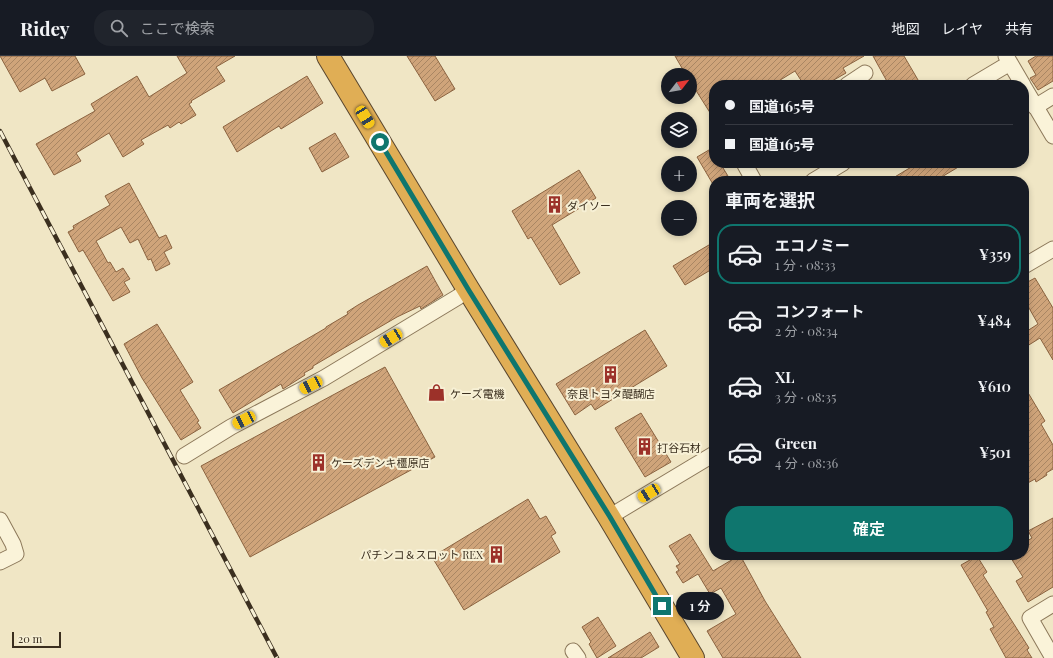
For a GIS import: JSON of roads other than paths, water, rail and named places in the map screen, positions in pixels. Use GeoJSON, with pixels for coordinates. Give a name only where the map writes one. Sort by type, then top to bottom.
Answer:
{"type":"FeatureCollection","features":[{"type":"Feature","properties":{"kind":"highway"},"geometry":{"type":"LineString","coordinates":[[328,56],[468,289],[610,517],[691,657]]}},
{"type":"Feature","properties":{"kind":"street"},"geometry":{"type":"LineString","coordinates":[[980,80],[1008,59],[1020,80]]}},
{"type":"Feature","properties":{"kind":"street"},"geometry":{"type":"LineString","coordinates":[[854,80],[865,73]]}},
{"type":"Feature","properties":{"kind":"street"},"geometry":{"type":"LineString","coordinates":[[1029,96],[1053,136]]}},
{"type":"Feature","properties":{"kind":"street"},"geometry":{"type":"LineString","coordinates":[[1035,107],[1053,96]]}},
{"type":"Feature","properties":{"kind":"street"},"geometry":{"type":"LineString","coordinates":[[821,176],[835,168]]}},
{"type":"Feature","properties":{"kind":"street"},"geometry":{"type":"LineString","coordinates":[[1029,263],[1053,249]]}},
{"type":"Feature","properties":{"kind":"street"},"geometry":{"type":"LineString","coordinates":[[184,456],[231,427],[324,378],[458,297],[468,289]]}},
{"type":"Feature","properties":{"kind":"street"},"geometry":{"type":"LineString","coordinates":[[610,517],[709,457]]}},
{"type":"Feature","properties":{"kind":"street"},"geometry":{"type":"LineString","coordinates":[[0,520],[13,544],[16,554],[0,562]]}},
{"type":"Feature","properties":{"kind":"street"},"geometry":{"type":"LineString","coordinates":[[1053,604],[1030,618],[1053,658]]}},
{"type":"Feature","properties":{"kind":"railway"},"geometry":{"type":"LineString","coordinates":[[0,131],[277,658]]}},
{"type":"Feature","properties":{"kind":"place","name":"ダイソー"},"geometry":{"type":"Point","coordinates":[554,205]}},
{"type":"Feature","properties":{"kind":"place","name":"奈良トヨタ醍醐店"},"geometry":{"type":"Point","coordinates":[611,375]}},
{"type":"Feature","properties":{"kind":"place","name":"ケーズ電機"},"geometry":{"type":"Point","coordinates":[437,393]}},
{"type":"Feature","properties":{"kind":"place","name":"打谷石材"},"geometry":{"type":"Point","coordinates":[644,447]}},
{"type":"Feature","properties":{"kind":"place","name":"ケーズデンキ橿原店"},"geometry":{"type":"Point","coordinates":[318,462]}},
{"type":"Feature","properties":{"kind":"place","name":"パチンコ＆スロット REX"},"geometry":{"type":"Point","coordinates":[496,554]}}]}
